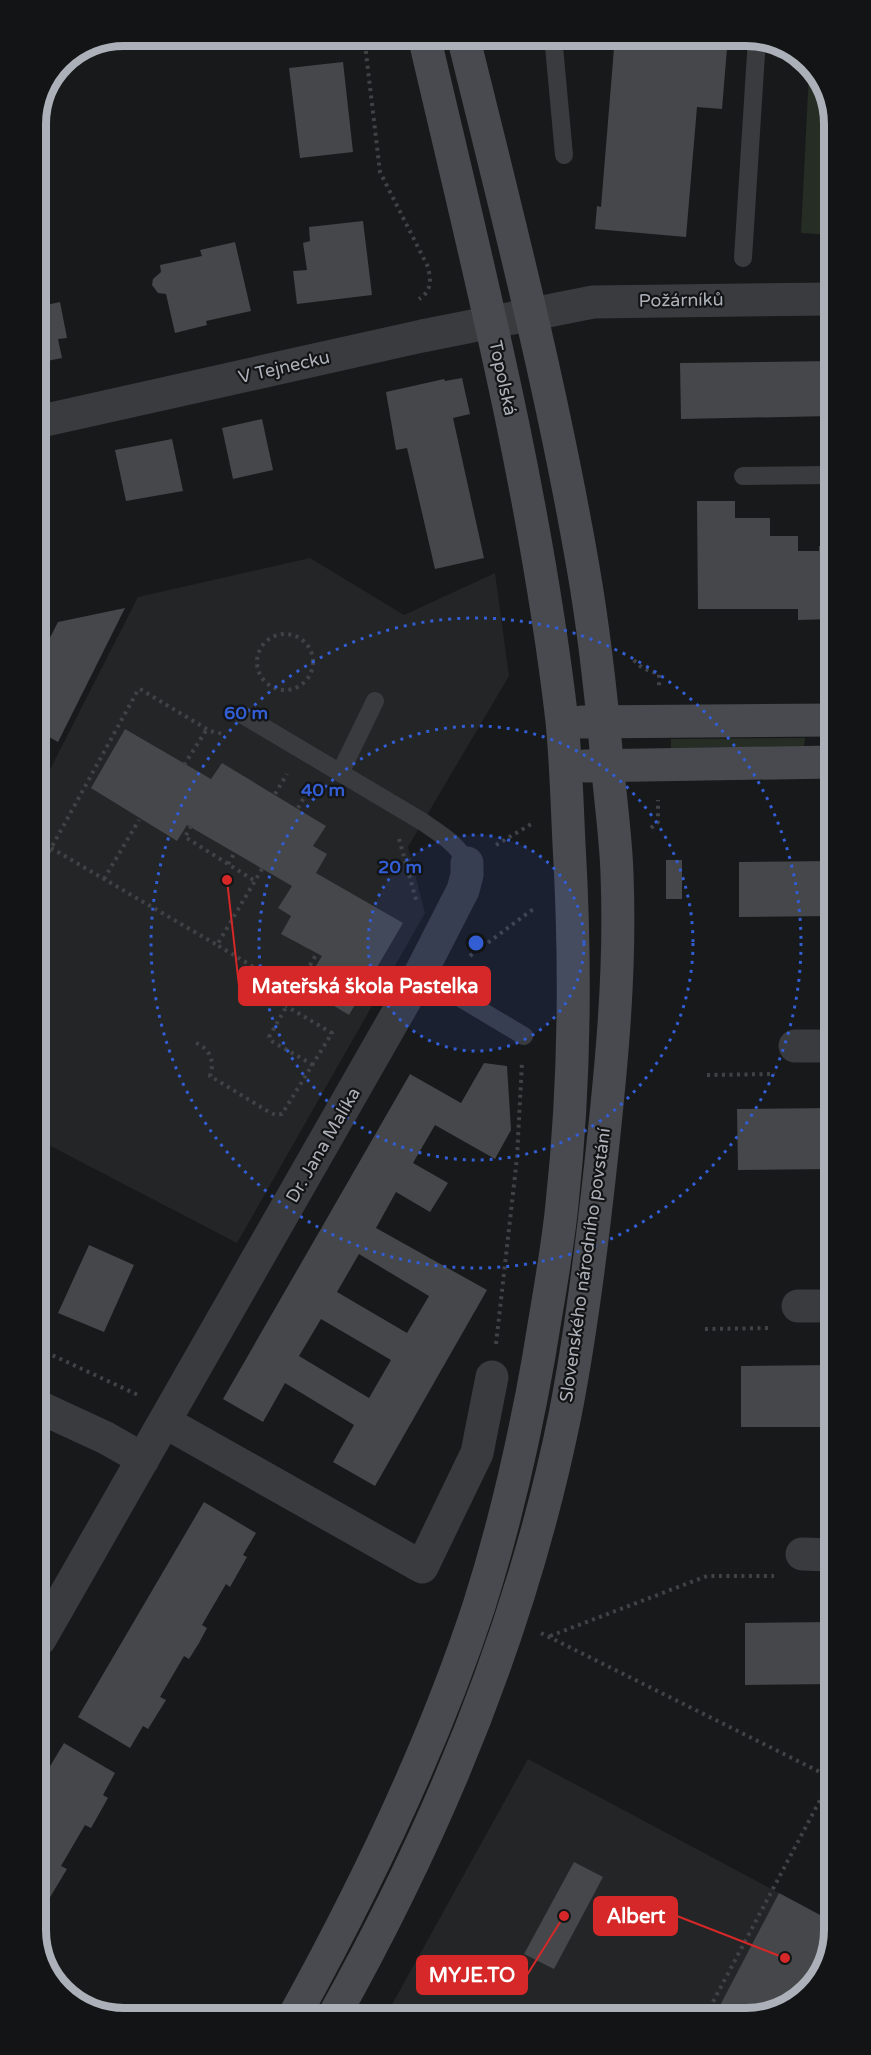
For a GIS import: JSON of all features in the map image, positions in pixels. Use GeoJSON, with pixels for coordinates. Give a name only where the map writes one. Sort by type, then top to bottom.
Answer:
{"type":"FeatureCollection","features":[{"type":"Feature","properties":{"kind":"main road","name":"Topolská"},"geometry":{"type":"LineString","coordinates":[[427,47],[492,322],[534,535],[562,723],[565,767]]}},
{"type":"Feature","properties":{"kind":"main road"},"geometry":{"type":"LineString","coordinates":[[466,47],[548,387],[583,569],[604,720]]}},
{"type":"Feature","properties":{"kind":"main road"},"geometry":{"type":"LineString","coordinates":[[562,723],[604,720],[824,720]]}},
{"type":"Feature","properties":{"kind":"main road","name":"Slovenského národního povstání"},"geometry":{"type":"LineString","coordinates":[[338,2008],[421,1843],[490,1679],[525,1572],[564,1416],[589,1264],[609,1083],[618,948],[617,870],[604,720]]}},
{"type":"Feature","properties":{"kind":"main road"},"geometry":{"type":"LineString","coordinates":[[565,767],[607,764],[824,762]]}},
{"type":"Feature","properties":{"kind":"main road","name":"Slovenského národního povstání"},"geometry":{"type":"LineString","coordinates":[[298,2008],[377,1855],[430,1737],[478,1609],[502,1528],[524,1439],[554,1267],[567,1149],[573,1037],[573,953],[565,767]]}},
{"type":"Feature","properties":{"kind":"street","name":"Požárníků"},"geometry":{"type":"LineString","coordinates":[[532,314],[599,302],[824,298]]}},
{"type":"Feature","properties":{"kind":"street","name":"V Tejnecku"},"geometry":{"type":"LineString","coordinates":[[47,420],[422,336],[532,314]]}},
{"type":"Feature","properties":{"kind":"street","name":"Dr. Jana Malíka"},"geometry":{"type":"LineString","coordinates":[[47,1627],[143,1459],[426,979],[463,890],[467,863]]}},
{"type":"Feature","properties":{"kind":"street"},"geometry":{"type":"LineString","coordinates":[[789,1060],[824,1049]]}},
{"type":"Feature","properties":{"kind":"street"},"geometry":{"type":"LineString","coordinates":[[798,1306],[824,1306]]}},
{"type":"Feature","properties":{"kind":"street"},"geometry":{"type":"LineString","coordinates":[[165,1422],[423,1567],[477,1453],[492,1377]]}},
{"type":"Feature","properties":{"kind":"street"},"geometry":{"type":"LineString","coordinates":[[47,1411],[106,1438],[143,1459]]}},
{"type":"Feature","properties":{"kind":"street"},"geometry":{"type":"LineString","coordinates":[[802,1554],[824,1554]]}},
{"type":"Feature","properties":{"kind":"lane"},"geometry":{"type":"LineString","coordinates":[[554,47],[564,155]]}},
{"type":"Feature","properties":{"kind":"lane"},"geometry":{"type":"LineString","coordinates":[[743,258],[756,47]]}},
{"type":"Feature","properties":{"kind":"lane"},"geometry":{"type":"LineString","coordinates":[[743,476],[824,475]]}},
{"type":"Feature","properties":{"kind":"lane"},"geometry":{"type":"LineString","coordinates":[[340,773],[375,700]]}},
{"type":"Feature","properties":{"kind":"lane"},"geometry":{"type":"LineString","coordinates":[[243,715],[450,840],[467,863]]}},
{"type":"Feature","properties":{"kind":"lane"},"geometry":{"type":"LineString","coordinates":[[426,979],[524,1036]]}},
{"type":"Feature","properties":{"kind":"path"},"geometry":{"type":"LineString","coordinates":[[365,47],[380,172],[428,267],[430,277],[427,292],[416,301],[422,336]]}},
{"type":"Feature","properties":{"kind":"path"},"geometry":{"type":"LineString","coordinates":[[284,633],[297,636],[308,645],[312,651],[314,664],[309,678],[290,690],[274,688],[264,681],[257,664],[257,656],[265,642],[284,633]]}},
{"type":"Feature","properties":{"kind":"path"},"geometry":{"type":"LineString","coordinates":[[47,855],[139,689],[216,734],[230,735]]}},
{"type":"Feature","properties":{"kind":"path"},"geometry":{"type":"LineString","coordinates":[[184,765],[207,729]]}},
{"type":"Feature","properties":{"kind":"path"},"geometry":{"type":"LineString","coordinates":[[275,794],[291,767]]}},
{"type":"Feature","properties":{"kind":"path"},"geometry":{"type":"LineString","coordinates":[[298,808],[314,780]]}},
{"type":"Feature","properties":{"kind":"path"},"geometry":{"type":"LineString","coordinates":[[104,879],[139,820]]}},
{"type":"Feature","properties":{"kind":"path"},"geometry":{"type":"LineString","coordinates":[[467,863],[538,820]]}},
{"type":"Feature","properties":{"kind":"path"},"geometry":{"type":"LineString","coordinates":[[191,826],[185,837],[255,880]]}},
{"type":"Feature","properties":{"kind":"path"},"geometry":{"type":"LineString","coordinates":[[402,833],[399,842],[419,910]]}},
{"type":"Feature","properties":{"kind":"path"},"geometry":{"type":"LineString","coordinates":[[51,848],[294,992]]}},
{"type":"Feature","properties":{"kind":"path"},"geometry":{"type":"LineString","coordinates":[[228,864],[235,852]]}},
{"type":"Feature","properties":{"kind":"path"},"geometry":{"type":"LineString","coordinates":[[217,945],[262,868]]}},
{"type":"Feature","properties":{"kind":"path"},"geometry":{"type":"LineString","coordinates":[[426,979],[542,902]]}},
{"type":"Feature","properties":{"kind":"path"},"geometry":{"type":"LineString","coordinates":[[313,1065],[273,1042],[269,1037],[317,953]]}},
{"type":"Feature","properties":{"kind":"path"},"geometry":{"type":"LineString","coordinates":[[286,1006],[340,1037]]}},
{"type":"Feature","properties":{"kind":"path"},"geometry":{"type":"LineString","coordinates":[[196,1043],[210,1056],[213,1066],[210,1076],[276,1115],[282,1114],[286,1109],[332,1033]]}},
{"type":"Feature","properties":{"kind":"path"},"geometry":{"type":"LineString","coordinates":[[492,1377],[518,1158],[524,1036]]}},
{"type":"Feature","properties":{"kind":"path"},"geometry":{"type":"LineString","coordinates":[[707,1075],[789,1060]]}},
{"type":"Feature","properties":{"kind":"path"},"geometry":{"type":"LineString","coordinates":[[47,1353],[131,1392]]}},
{"type":"Feature","properties":{"kind":"path"},"geometry":{"type":"LineString","coordinates":[[549,1636],[708,1576],[803,1576],[802,1554]]}},
{"type":"Feature","properties":{"kind":"path"},"geometry":{"type":"LineString","coordinates":[[540,1632],[824,1774]]}},
{"type":"Feature","properties":{"kind":"path"},"geometry":{"type":"LineString","coordinates":[[710,2008],[824,1790]]}},
{"type":"Feature","properties":{"kind":"shaded area"},"geometry":{"type":"Polygon","coordinates":[[[809,78],[820,99],[824,114],[824,235],[801,233],[809,78]]]}},
{"type":"Feature","properties":{"kind":"shaded area"},"geometry":{"type":"Polygon","coordinates":[[[310,558],[404,615],[495,573],[509,676],[408,847],[425,913],[237,1243],[47,1144],[47,775],[138,597],[310,558]]]}},
{"type":"Feature","properties":{"kind":"shaded area"},"geometry":{"type":"Polygon","coordinates":[[[805,738],[804,747],[671,748],[671,739],[805,738]]]}},
{"type":"Feature","properties":{"kind":"shaded area"},"geometry":{"type":"Polygon","coordinates":[[[528,1759],[824,1917],[824,1941],[820,1956],[808,1978],[794,1992],[762,2007],[390,2008],[528,1759]]]}},
{"type":"Feature","properties":{"kind":"building"},"geometry":{"type":"Polygon","coordinates":[[[614,47],[727,47],[722,109],[697,107],[686,237],[595,229],[597,206],[601,207],[614,47]]]}},
{"type":"Feature","properties":{"kind":"building"},"geometry":{"type":"Polygon","coordinates":[[[343,62],[353,152],[300,158],[289,68],[343,62]]]}},
{"type":"Feature","properties":{"kind":"building"},"geometry":{"type":"Polygon","coordinates":[[[363,221],[372,295],[297,304],[293,271],[307,270],[303,243],[310,241],[309,227],[363,221]]]}},
{"type":"Feature","properties":{"kind":"building"},"geometry":{"type":"Polygon","coordinates":[[[235,242],[251,311],[206,321],[207,325],[175,333],[166,294],[158,293],[152,285],[153,279],[161,272],[160,265],[202,256],[200,250],[235,242]]]}},
{"type":"Feature","properties":{"kind":"building"},"geometry":{"type":"Polygon","coordinates":[[[60,302],[67,338],[58,339],[62,358],[47,361],[47,305],[60,302]]]}},
{"type":"Feature","properties":{"kind":"building"},"geometry":{"type":"Polygon","coordinates":[[[824,361],[824,416],[681,419],[680,363],[824,361]]]}},
{"type":"Feature","properties":{"kind":"building"},"geometry":{"type":"Polygon","coordinates":[[[462,378],[470,414],[453,418],[484,558],[435,569],[407,448],[396,450],[386,392],[444,379],[445,381],[462,378]]]}},
{"type":"Feature","properties":{"kind":"building"},"geometry":{"type":"Polygon","coordinates":[[[262,419],[273,470],[233,479],[222,428],[262,419]]]}},
{"type":"Feature","properties":{"kind":"building"},"geometry":{"type":"Polygon","coordinates":[[[172,439],[183,491],[126,501],[115,450],[172,439]]]}},
{"type":"Feature","properties":{"kind":"building"},"geometry":{"type":"Polygon","coordinates":[[[697,501],[735,501],[735,518],[770,518],[770,536],[798,536],[798,551],[819,551],[819,546],[823,546],[824,535],[824,619],[798,620],[798,609],[698,609],[697,501]]]}},
{"type":"Feature","properties":{"kind":"building"},"geometry":{"type":"Polygon","coordinates":[[[125,608],[58,742],[47,736],[47,643],[58,622],[125,608]]]}},
{"type":"Feature","properties":{"kind":"building"},"geometry":{"type":"Polygon","coordinates":[[[125,729],[211,779],[222,763],[326,826],[313,846],[327,854],[316,873],[403,923],[349,1015],[303,987],[322,956],[281,934],[291,916],[278,908],[292,886],[187,825],[177,841],[91,788],[125,729]]]}},
{"type":"Feature","properties":{"kind":"building"},"geometry":{"type":"Polygon","coordinates":[[[666,860],[682,860],[682,899],[666,899],[666,860]]]}},
{"type":"Feature","properties":{"kind":"building"},"geometry":{"type":"Polygon","coordinates":[[[824,861],[824,916],[739,917],[739,862],[824,861]]]}},
{"type":"Feature","properties":{"kind":"building"},"geometry":{"type":"Polygon","coordinates":[[[484,1063],[507,1066],[511,1130],[495,1159],[435,1125],[413,1163],[448,1183],[430,1212],[396,1192],[376,1228],[487,1290],[375,1486],[333,1462],[354,1425],[285,1383],[263,1422],[223,1399],[410,1074],[461,1103],[484,1063]],[[359,1254],[337,1292],[407,1333],[429,1296],[359,1254]],[[321,1319],[299,1356],[369,1398],[391,1360],[321,1319]]]}},
{"type":"Feature","properties":{"kind":"building"},"geometry":{"type":"Polygon","coordinates":[[[824,1108],[824,1169],[738,1170],[737,1109],[824,1108]]]}},
{"type":"Feature","properties":{"kind":"building"},"geometry":{"type":"Polygon","coordinates":[[[89,1245],[134,1265],[104,1332],[58,1313],[89,1245]]]}},
{"type":"Feature","properties":{"kind":"building"},"geometry":{"type":"Polygon","coordinates":[[[824,1365],[824,1427],[741,1427],[741,1366],[824,1365]]]}},
{"type":"Feature","properties":{"kind":"building"},"geometry":{"type":"Polygon","coordinates":[[[204,1502],[256,1533],[243,1555],[247,1557],[230,1587],[226,1584],[202,1625],[207,1628],[199,1643],[189,1659],[184,1656],[160,1697],[166,1700],[148,1729],[143,1726],[130,1748],[78,1717],[204,1502]]]}},
{"type":"Feature","properties":{"kind":"building"},"geometry":{"type":"Polygon","coordinates":[[[824,1622],[824,1684],[745,1685],[745,1623],[824,1622]]]}},
{"type":"Feature","properties":{"kind":"building"},"geometry":{"type":"Polygon","coordinates":[[[64,1743],[115,1773],[103,1795],[108,1798],[91,1828],[85,1825],[61,1866],[67,1869],[49,1899],[47,1898],[47,1771],[64,1743]]]}},
{"type":"Feature","properties":{"kind":"building"},"geometry":{"type":"Polygon","coordinates":[[[574,1862],[603,1877],[554,1969],[524,1954],[574,1862]]]}},
{"type":"Feature","properties":{"kind":"building"},"geometry":{"type":"Polygon","coordinates":[[[779,1893],[824,1917],[824,1941],[820,1956],[802,1986],[781,2000],[762,2007],[719,2008],[779,1893]]]}},
{"type":"Feature","properties":{"kind":"place","name":"Mateřská škola Pastelka"},"geometry":{"type":"Point","coordinates":[227,880]}},
{"type":"Feature","properties":{"kind":"place","name":"MYJE.TO"},"geometry":{"type":"Point","coordinates":[564,1916]}},
{"type":"Feature","properties":{"kind":"place","name":"Albert"},"geometry":{"type":"Point","coordinates":[785,1958]}}]}
